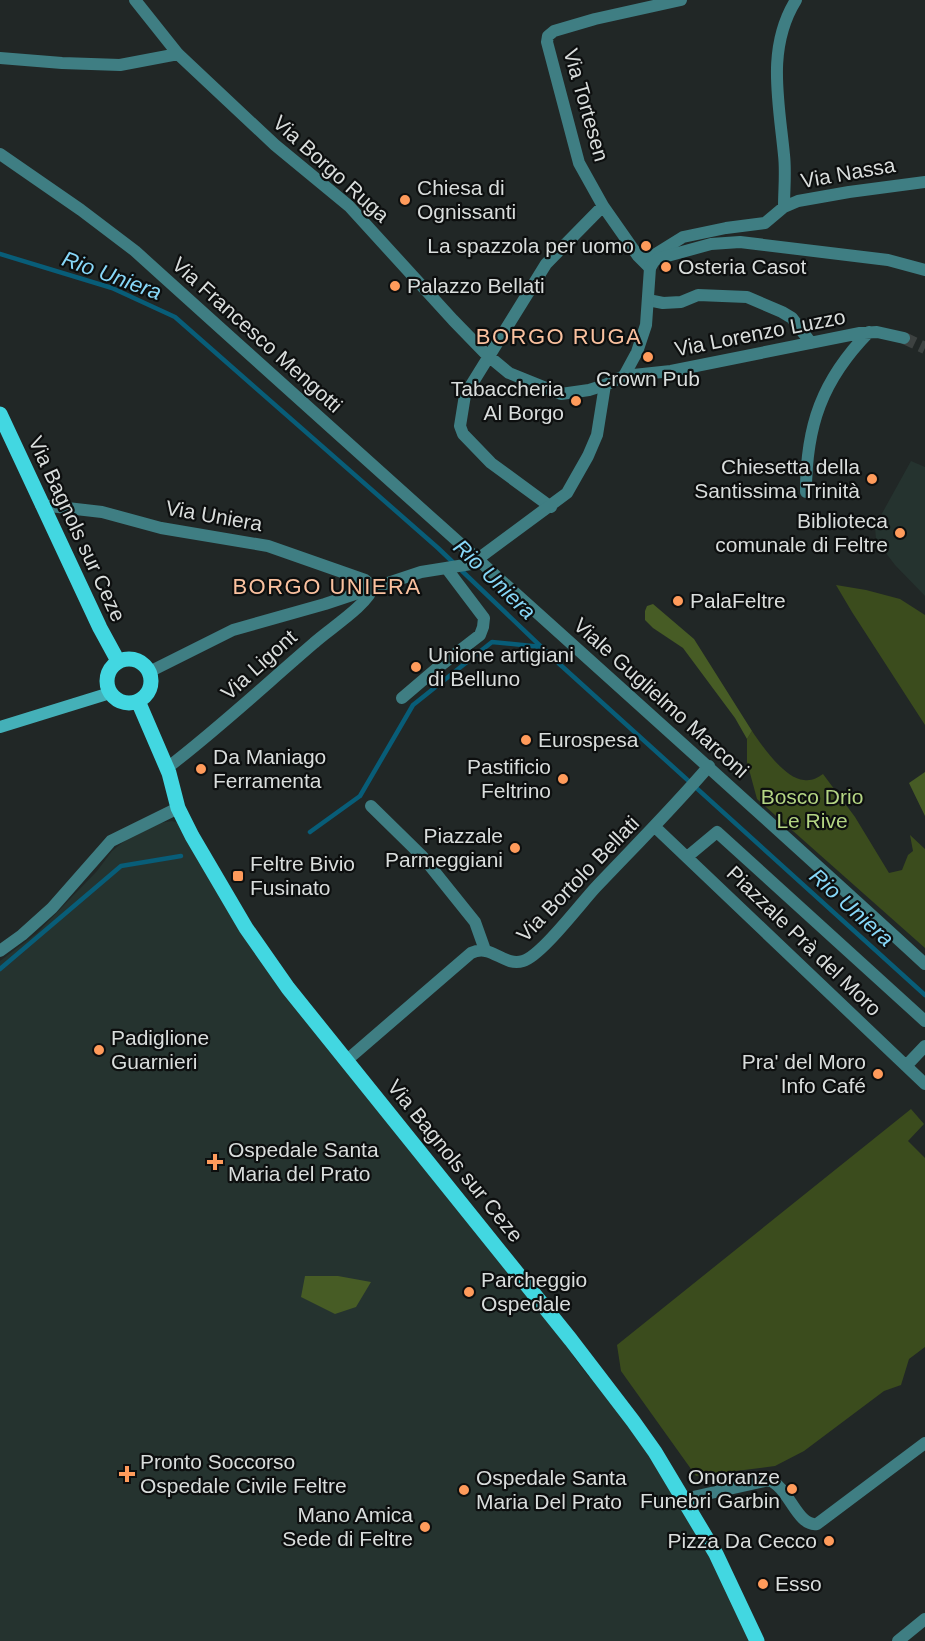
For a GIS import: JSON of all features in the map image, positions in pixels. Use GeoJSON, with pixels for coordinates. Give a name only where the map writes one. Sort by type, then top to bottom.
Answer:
{"type":"FeatureCollection","features":[{"type":"Feature","properties":{"kind":"main road","name":"Via Bagnols sur Ceze"},"geometry":{"type":"LineString","coordinates":[[0,414],[41,505],[118,661]]}},
{"type":"Feature","properties":{"kind":"main road"},"geometry":{"type":"LineString","coordinates":[[132,658],[139,661],[149,672],[151,678],[148,692],[138,701],[126,703],[119,701],[110,693],[106,678],[112,665],[118,661],[132,658]]}},
{"type":"Feature","properties":{"kind":"main road"},"geometry":{"type":"LineString","coordinates":[[0,727],[110,693]]}},
{"type":"Feature","properties":{"kind":"main road","name":"Via Bagnols sur Ceze"},"geometry":{"type":"LineString","coordinates":[[138,701],[167,768],[178,808],[217,881],[246,928],[288,988],[571,1340],[633,1421],[684,1499],[716,1554],[757,1640]]}},
{"type":"Feature","properties":{"kind":"street","name":"Via Borgo Ruga"},"geometry":{"type":"LineString","coordinates":[[135,0],[178,54],[275,145],[349,206],[490,357],[509,373],[561,394],[590,390],[604,385]]}},
{"type":"Feature","properties":{"kind":"street","name":"Via Tortesen"},"geometry":{"type":"LineString","coordinates":[[652,261],[638,256],[603,206],[579,163],[547,42],[548,36],[554,31],[681,0]]}},
{"type":"Feature","properties":{"kind":"street"},"geometry":{"type":"LineString","coordinates":[[784,207],[785,157],[778,111],[776,59],[786,17],[796,0]]}},
{"type":"Feature","properties":{"kind":"street"},"geometry":{"type":"LineString","coordinates":[[0,58],[120,65],[178,54]]}},
{"type":"Feature","properties":{"kind":"street","name":"Via Francesco Mengotti"},"geometry":{"type":"LineString","coordinates":[[0,154],[135,251],[474,562]]}},
{"type":"Feature","properties":{"kind":"street","name":"Via Nassa"},"geometry":{"type":"LineString","coordinates":[[652,261],[683,237],[765,223],[784,207],[798,201],[925,182]]}},
{"type":"Feature","properties":{"kind":"street"},"geometry":{"type":"LineString","coordinates":[[551,507],[491,463],[463,435],[460,426],[465,395],[546,264],[603,206]]}},
{"type":"Feature","properties":{"kind":"street"},"geometry":{"type":"LineString","coordinates":[[624,376],[637,352],[646,325],[652,261],[694,248],[740,242],[888,260],[925,270]]}},
{"type":"Feature","properties":{"kind":"street"},"geometry":{"type":"LineString","coordinates":[[648,300],[663,303],[681,302],[698,295],[747,297],[792,318],[811,343]]}},
{"type":"Feature","properties":{"kind":"street"},"geometry":{"type":"LineString","coordinates":[[806,492],[806,462],[816,416],[830,381],[869,332]]}},
{"type":"Feature","properties":{"kind":"street","name":"Via Lorenzo Luzzo"},"geometry":{"type":"LineString","coordinates":[[604,385],[624,376],[671,371],[869,332],[895,334],[904,338]]}},
{"type":"Feature","properties":{"kind":"street"},"geometry":{"type":"LineString","coordinates":[[149,672],[232,630],[325,604],[421,572],[447,569],[474,562],[567,493],[597,435],[604,385]]}},
{"type":"Feature","properties":{"kind":"street","name":"Via Uniera"},"geometry":{"type":"LineString","coordinates":[[41,505],[102,512],[161,528],[268,546],[365,580],[374,587]]}},
{"type":"Feature","properties":{"kind":"street","name":"Viale Guglielmo Marconi"},"geometry":{"type":"LineString","coordinates":[[474,562],[709,766],[925,964]]}},
{"type":"Feature","properties":{"kind":"street"},"geometry":{"type":"LineString","coordinates":[[402,698],[435,669],[480,635],[483,627],[484,618],[447,569]]}},
{"type":"Feature","properties":{"kind":"street","name":"Via Ligont"},"geometry":{"type":"LineString","coordinates":[[167,768],[210,736],[368,598],[374,587]]}},
{"type":"Feature","properties":{"kind":"street","name":"Via Bortolo Bellati"},"geometry":{"type":"LineString","coordinates":[[371,806],[422,856],[467,912],[480,932],[485,950],[511,961],[521,962],[538,951],[596,887],[655,828],[709,766]]}},
{"type":"Feature","properties":{"kind":"street"},"geometry":{"type":"LineString","coordinates":[[0,951],[38,922],[60,901],[111,841],[178,808]]}},
{"type":"Feature","properties":{"kind":"street","name":"Piazzale Prà del Moro"},"geometry":{"type":"LineString","coordinates":[[655,828],[925,1084]]}},
{"type":"Feature","properties":{"kind":"street"},"geometry":{"type":"LineString","coordinates":[[687,857],[717,832],[925,1021]]}},
{"type":"Feature","properties":{"kind":"street"},"geometry":{"type":"LineString","coordinates":[[347,1060],[465,958],[479,949],[485,950]]}},
{"type":"Feature","properties":{"kind":"street"},"geometry":{"type":"LineString","coordinates":[[906,1066],[925,1046]]}},
{"type":"Feature","properties":{"kind":"street"},"geometry":{"type":"LineString","coordinates":[[684,1499],[770,1480],[782,1489],[805,1522],[812,1525],[817,1524],[925,1443]]}},
{"type":"Feature","properties":{"kind":"street"},"geometry":{"type":"LineString","coordinates":[[898,1641],[925,1619]]}},
{"type":"Feature","properties":{"kind":"shaded area","name":"Biblioteca comunale di Feltre"},"geometry":{"type":"Polygon","coordinates":[[[911,461],[925,467],[925,596],[895,565],[876,540],[875,526],[911,461]]]}},
{"type":"Feature","properties":{"kind":"shaded area","name":"Ospedale Santa Maria del Prato"},"geometry":{"type":"Polygon","coordinates":[[[172,821],[179,823],[272,972],[570,1340],[573,1356],[589,1377],[599,1379],[713,1550],[757,1641],[0,1641],[0,961],[37,933],[97,871],[112,851],[127,839],[160,823],[172,821]]]}},
{"type":"Feature","properties":{"kind":"green space"},"geometry":{"type":"Polygon","coordinates":[[[836,585],[900,599],[925,615],[925,725],[852,612],[836,585]]]}},
{"type":"Feature","properties":{"kind":"green space"},"geometry":{"type":"Polygon","coordinates":[[[653,604],[694,639],[752,731],[747,739],[735,718],[683,648],[645,620],[647,606],[653,604]]]}},
{"type":"Feature","properties":{"kind":"green space","name":"Bosco Drio Le Rive"},"geometry":{"type":"Polygon","coordinates":[[[752,731],[775,761],[789,774],[807,780],[823,774],[855,817],[889,873],[902,870],[908,855],[913,851],[910,835],[925,849],[925,948],[757,799],[747,762],[747,739],[752,731]]]}},
{"type":"Feature","properties":{"kind":"green space"},"geometry":{"type":"Polygon","coordinates":[[[925,772],[925,816],[909,783],[925,772]]]}},
{"type":"Feature","properties":{"kind":"green space"},"geometry":{"type":"Polygon","coordinates":[[[911,1109],[924,1124],[908,1141],[925,1158],[925,1347],[909,1359],[901,1385],[884,1391],[804,1451],[775,1466],[696,1476],[621,1371],[617,1345],[911,1109]]]}},
{"type":"Feature","properties":{"kind":"green space"},"geometry":{"type":"Polygon","coordinates":[[[305,1276],[338,1276],[371,1282],[356,1307],[335,1314],[301,1297],[305,1276]]]}},
{"type":"Feature","properties":{"kind":"waterway","name":"Rio Uniera"},"geometry":{"type":"LineString","coordinates":[[0,254],[112,288],[175,317],[438,548],[555,660],[925,995]]}},
{"type":"Feature","properties":{"kind":"waterway"},"geometry":{"type":"LineString","coordinates":[[310,832],[360,796],[413,705],[492,642],[542,647]]}},
{"type":"Feature","properties":{"kind":"waterway"},"geometry":{"type":"LineString","coordinates":[[0,969],[121,866],[181,856]]}},
{"type":"Feature","properties":{"kind":"tunnel"},"geometry":{"type":"LineString","coordinates":[[904,338],[925,348]]}},
{"type":"Feature","properties":{"kind":"place","name":"Chiesa di Ognissanti"},"geometry":{"type":"Point","coordinates":[405,200]}},
{"type":"Feature","properties":{"kind":"place","name":"La spazzola per uomo"},"geometry":{"type":"Point","coordinates":[646,246]}},
{"type":"Feature","properties":{"kind":"place","name":"Osteria Casot"},"geometry":{"type":"Point","coordinates":[666,267]}},
{"type":"Feature","properties":{"kind":"place","name":"Palazzo Bellati"},"geometry":{"type":"Point","coordinates":[395,286]}},
{"type":"Feature","properties":{"kind":"place","name":"Crown Pub"},"geometry":{"type":"Point","coordinates":[648,357]}},
{"type":"Feature","properties":{"kind":"place","name":"Tabaccheria Al Borgo"},"geometry":{"type":"Point","coordinates":[576,401]}},
{"type":"Feature","properties":{"kind":"place","name":"Chiesetta della Santissima Trinità"},"geometry":{"type":"Point","coordinates":[872,479]}},
{"type":"Feature","properties":{"kind":"place","name":"Biblioteca comunale di Feltre"},"geometry":{"type":"Point","coordinates":[900,533]}},
{"type":"Feature","properties":{"kind":"place","name":"PalaFeltre"},"geometry":{"type":"Point","coordinates":[678,601]}},
{"type":"Feature","properties":{"kind":"place","name":"Unione artigiani di Belluno"},"geometry":{"type":"Point","coordinates":[416,667]}},
{"type":"Feature","properties":{"kind":"place","name":"Eurospesa"},"geometry":{"type":"Point","coordinates":[526,740]}},
{"type":"Feature","properties":{"kind":"place","name":"Da Maniago Ferramenta"},"geometry":{"type":"Point","coordinates":[201,769]}},
{"type":"Feature","properties":{"kind":"place","name":"Pastificio Feltrino"},"geometry":{"type":"Point","coordinates":[563,779]}},
{"type":"Feature","properties":{"kind":"place","name":"Piazzale Parmeggiani"},"geometry":{"type":"Point","coordinates":[515,848]}},
{"type":"Feature","properties":{"kind":"place","name":"Feltre Bivio Fusinato"},"geometry":{"type":"Point","coordinates":[238,876]}},
{"type":"Feature","properties":{"kind":"place","name":"Padiglione Guarnieri"},"geometry":{"type":"Point","coordinates":[99,1050]}},
{"type":"Feature","properties":{"kind":"place","name":"Pra' del Moro Info Café"},"geometry":{"type":"Point","coordinates":[878,1074]}},
{"type":"Feature","properties":{"kind":"place","name":"Ospedale Santa Maria del Prato"},"geometry":{"type":"Point","coordinates":[215,1162]}},
{"type":"Feature","properties":{"kind":"place","name":"Parcheggio Ospedale"},"geometry":{"type":"Point","coordinates":[469,1292]}},
{"type":"Feature","properties":{"kind":"place","name":"Pronto Soccorso Ospedale Civile Feltre"},"geometry":{"type":"Point","coordinates":[127,1474]}},
{"type":"Feature","properties":{"kind":"place","name":"Onoranze Funebri Garbin"},"geometry":{"type":"Point","coordinates":[792,1489]}},
{"type":"Feature","properties":{"kind":"place","name":"Ospedale Santa Maria Del Prato"},"geometry":{"type":"Point","coordinates":[464,1490]}},
{"type":"Feature","properties":{"kind":"place","name":"Mano Amica Sede di Feltre"},"geometry":{"type":"Point","coordinates":[425,1527]}},
{"type":"Feature","properties":{"kind":"place","name":"Pizza Da Cecco"},"geometry":{"type":"Point","coordinates":[829,1541]}},
{"type":"Feature","properties":{"kind":"place","name":"Esso"},"geometry":{"type":"Point","coordinates":[763,1584]}},
{"type":"Feature","properties":{"kind":"district","name":"BORGO RUGA"},"geometry":{"type":"Point","coordinates":[559,336]}},
{"type":"Feature","properties":{"kind":"district","name":"BORGO UNIERA"},"geometry":{"type":"Point","coordinates":[327,586]}}]}
